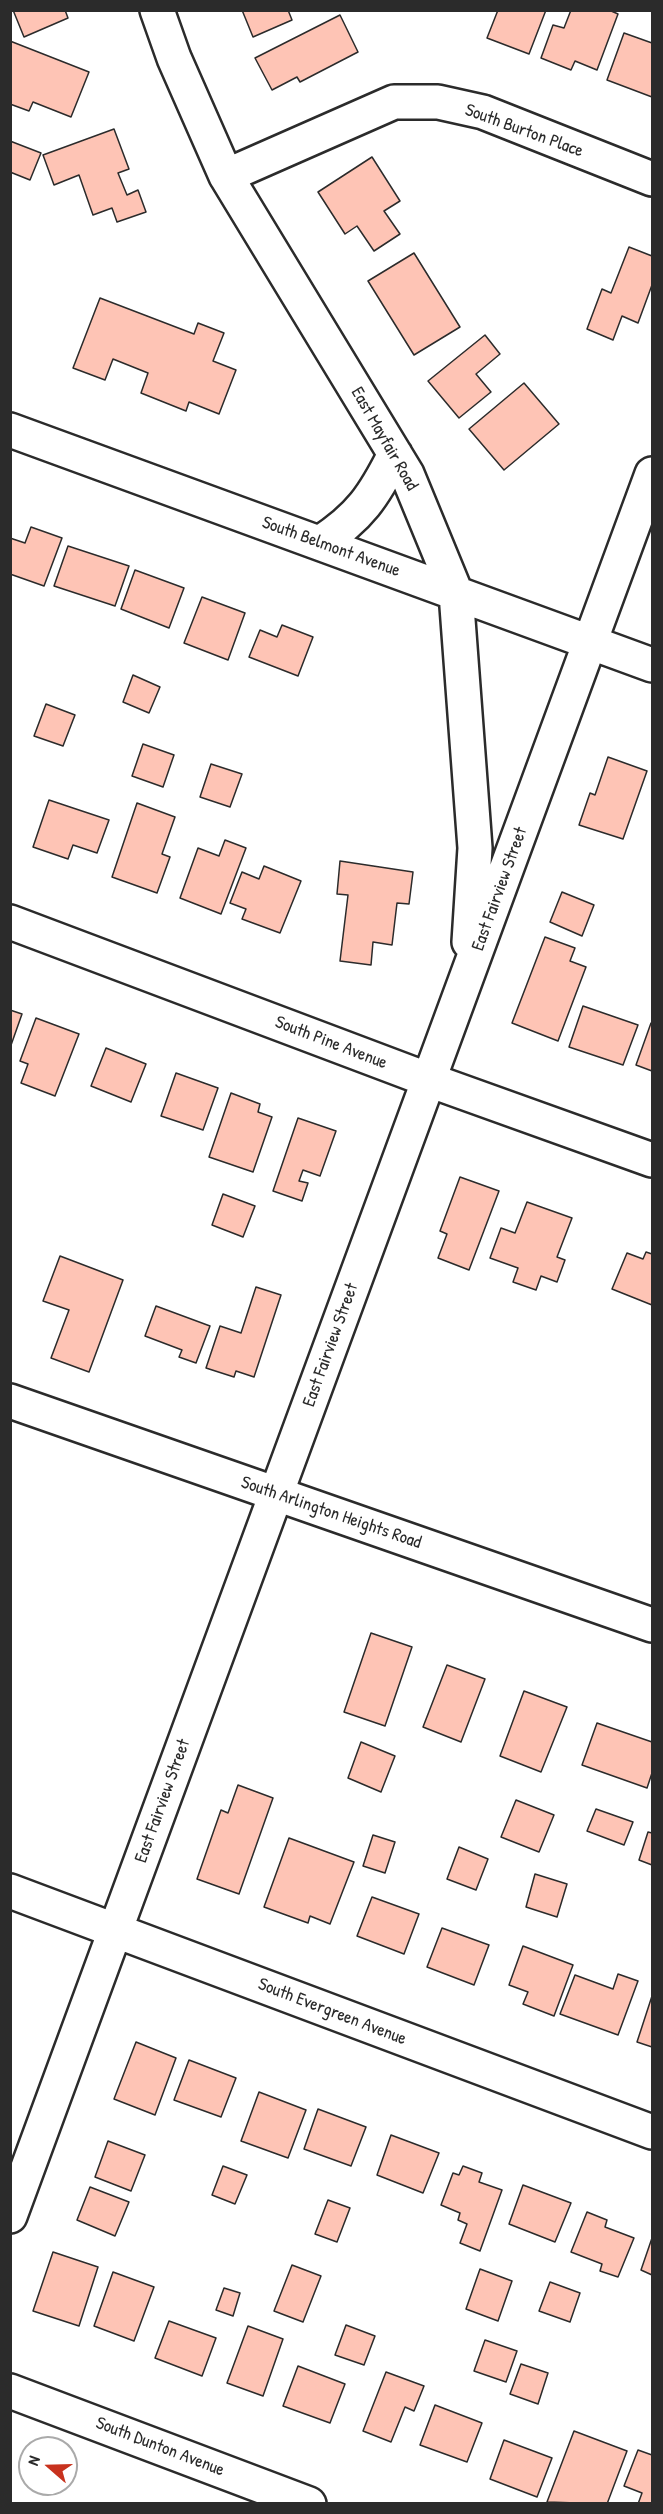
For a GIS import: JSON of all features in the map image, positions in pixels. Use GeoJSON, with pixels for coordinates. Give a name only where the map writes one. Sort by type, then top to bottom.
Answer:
{"type":"FeatureCollection","features":[{"type":"Feature","properties":{"kind":"street","name":"East Mayfair Road"},"geometry":{"type":"LineString","coordinates":[[157,10],[174,58],[226,176],[407,474],[456,593],[476,848],[466,980]]}},
{"type":"Feature","properties":{"kind":"street","name":"South Burton Place"},"geometry":{"type":"LineString","coordinates":[[226,176],[394,102],[438,102],[483,112],[652,179]]}},
{"type":"Feature","properties":{"kind":"street","name":"South Belmont Avenue"},"geometry":{"type":"LineString","coordinates":[[10,430],[652,665]]}},
{"type":"Feature","properties":{"kind":"street"},"geometry":{"type":"LineString","coordinates":[[320,543],[350,523],[362,508],[395,454]]}},
{"type":"Feature","properties":{"kind":"street","name":"East Fairview Street"},"geometry":{"type":"LineString","coordinates":[[10,2216],[652,474]]}},
{"type":"Feature","properties":{"kind":"street","name":"South Pine Avenue"},"geometry":{"type":"LineString","coordinates":[[10,922],[429,1080],[652,1160]]}},
{"type":"Feature","properties":{"kind":"street","name":"South Arlington Heights Road"},"geometry":{"type":"LineString","coordinates":[[10,1401],[652,1625]]}},
{"type":"Feature","properties":{"kind":"street","name":"South Evergreen Avenue"},"geometry":{"type":"LineString","coordinates":[[10,1891],[652,2132]]}},
{"type":"Feature","properties":{"kind":"street","name":"South Dunton Avenue"},"geometry":{"type":"LineString","coordinates":[[10,2391],[309,2504]]}},
{"type":"Feature","properties":{"kind":"building"},"geometry":{"type":"Polygon","coordinates":[[[13,10],[65,10],[68,18],[24,37],[13,10]]]}},
{"type":"Feature","properties":{"kind":"building"},"geometry":{"type":"Polygon","coordinates":[[[242,10],[288,10],[292,20],[253,37],[242,10]]]}},
{"type":"Feature","properties":{"kind":"building"},"geometry":{"type":"Polygon","coordinates":[[[498,10],[546,10],[529,54],[487,38],[498,10]]]}},
{"type":"Feature","properties":{"kind":"building"},"geometry":{"type":"Polygon","coordinates":[[[571,10],[609,10],[618,14],[597,70],[575,61],[571,70],[541,58],[553,25],[564,28],[571,10]]]}},
{"type":"Feature","properties":{"kind":"building"},"geometry":{"type":"Polygon","coordinates":[[[340,15],[358,52],[300,82],[297,77],[272,90],[255,58],[340,15]]]}},
{"type":"Feature","properties":{"kind":"building"},"geometry":{"type":"Polygon","coordinates":[[[624,33],[652,43],[652,97],[607,80],[624,33]]]}},
{"type":"Feature","properties":{"kind":"building"},"geometry":{"type":"Polygon","coordinates":[[[10,41],[89,72],[71,117],[33,102],[29,111],[10,104],[10,41]]]}},
{"type":"Feature","properties":{"kind":"building"},"geometry":{"type":"Polygon","coordinates":[[[114,129],[129,169],[118,173],[127,195],[138,190],[146,212],[117,222],[112,208],[93,215],[79,175],[54,185],[43,155],[114,129]]]}},
{"type":"Feature","properties":{"kind":"building"},"geometry":{"type":"Polygon","coordinates":[[[10,141],[41,153],[30,180],[10,172],[10,141]]]}},
{"type":"Feature","properties":{"kind":"building"},"geometry":{"type":"Polygon","coordinates":[[[372,157],[400,201],[384,211],[400,234],[374,251],[357,226],[345,234],[318,192],[372,157]]]}},
{"type":"Feature","properties":{"kind":"building"},"geometry":{"type":"Polygon","coordinates":[[[629,247],[652,256],[652,285],[638,323],[622,316],[613,340],[587,329],[602,289],[611,293],[629,247]]]}},
{"type":"Feature","properties":{"kind":"building"},"geometry":{"type":"Polygon","coordinates":[[[414,253],[460,327],[414,355],[368,281],[414,253]]]}},
{"type":"Feature","properties":{"kind":"building"},"geometry":{"type":"Polygon","coordinates":[[[100,298],[194,334],[198,323],[224,333],[213,361],[236,370],[219,414],[189,402],[186,411],[141,393],[148,373],[113,359],[105,380],[73,368],[100,298]]]}},
{"type":"Feature","properties":{"kind":"building"},"geometry":{"type":"Polygon","coordinates":[[[485,335],[500,354],[476,374],[491,392],[459,418],[428,381],[485,335]]]}},
{"type":"Feature","properties":{"kind":"building"},"geometry":{"type":"Polygon","coordinates":[[[524,383],[559,424],[504,470],[469,429],[524,383]]]}},
{"type":"Feature","properties":{"kind":"building"},"geometry":{"type":"Polygon","coordinates":[[[31,527],[62,538],[44,586],[10,574],[10,538],[25,543],[31,527]]]}},
{"type":"Feature","properties":{"kind":"building"},"geometry":{"type":"Polygon","coordinates":[[[68,546],[129,566],[115,606],[54,586],[68,546]]]}},
{"type":"Feature","properties":{"kind":"building"},"geometry":{"type":"Polygon","coordinates":[[[135,570],[184,588],[169,628],[121,609],[135,570]]]}},
{"type":"Feature","properties":{"kind":"building"},"geometry":{"type":"Polygon","coordinates":[[[202,597],[245,613],[228,660],[184,643],[202,597]]]}},
{"type":"Feature","properties":{"kind":"building"},"geometry":{"type":"Polygon","coordinates":[[[282,625],[313,637],[298,676],[249,657],[260,630],[277,637],[282,625]]]}},
{"type":"Feature","properties":{"kind":"building"},"geometry":{"type":"Polygon","coordinates":[[[133,675],[160,687],[149,713],[123,702],[133,675]]]}},
{"type":"Feature","properties":{"kind":"building"},"geometry":{"type":"Polygon","coordinates":[[[46,704],[75,715],[63,746],[34,736],[46,704]]]}},
{"type":"Feature","properties":{"kind":"building"},"geometry":{"type":"Polygon","coordinates":[[[143,744],[174,755],[163,787],[132,776],[143,744]]]}},
{"type":"Feature","properties":{"kind":"building"},"geometry":{"type":"Polygon","coordinates":[[[608,757],[647,771],[623,839],[579,825],[590,793],[595,795],[608,757]]]}},
{"type":"Feature","properties":{"kind":"building"},"geometry":{"type":"Polygon","coordinates":[[[211,764],[242,774],[230,807],[200,797],[211,764]]]}},
{"type":"Feature","properties":{"kind":"building"},"geometry":{"type":"Polygon","coordinates":[[[49,800],[109,820],[97,853],[73,845],[68,859],[33,847],[49,800]]]}},
{"type":"Feature","properties":{"kind":"building"},"geometry":{"type":"Polygon","coordinates":[[[137,803],[175,817],[162,854],[170,857],[157,893],[112,877],[137,803]]]}},
{"type":"Feature","properties":{"kind":"building"},"geometry":{"type":"Polygon","coordinates":[[[225,840],[246,848],[221,914],[180,898],[198,848],[219,856],[225,840]]]}},
{"type":"Feature","properties":{"kind":"building"},"geometry":{"type":"Polygon","coordinates":[[[340,861],[413,872],[409,904],[397,903],[392,945],[373,942],[371,965],[340,961],[348,895],[337,894],[340,861]]]}},
{"type":"Feature","properties":{"kind":"building"},"geometry":{"type":"Polygon","coordinates":[[[264,866],[301,881],[280,933],[242,919],[246,909],[230,903],[242,872],[259,879],[264,866]]]}},
{"type":"Feature","properties":{"kind":"building"},"geometry":{"type":"Polygon","coordinates":[[[562,892],[594,905],[582,936],[550,922],[562,892]]]}},
{"type":"Feature","properties":{"kind":"building"},"geometry":{"type":"Polygon","coordinates":[[[545,937],[575,948],[570,961],[586,967],[558,1041],[512,1023],[545,937]]]}},
{"type":"Feature","properties":{"kind":"building"},"geometry":{"type":"Polygon","coordinates":[[[583,1006],[638,1025],[623,1065],[569,1047],[583,1006]]]}},
{"type":"Feature","properties":{"kind":"building"},"geometry":{"type":"Polygon","coordinates":[[[10,1010],[22,1014],[10,1048],[10,1010]]]}},
{"type":"Feature","properties":{"kind":"building"},"geometry":{"type":"Polygon","coordinates":[[[36,1018],[79,1034],[55,1096],[21,1083],[28,1064],[20,1061],[36,1018]]]}},
{"type":"Feature","properties":{"kind":"building"},"geometry":{"type":"Polygon","coordinates":[[[652,1023],[652,1071],[636,1065],[652,1023]]]}},
{"type":"Feature","properties":{"kind":"building"},"geometry":{"type":"Polygon","coordinates":[[[106,1048],[146,1064],[131,1102],[91,1086],[106,1048]]]}},
{"type":"Feature","properties":{"kind":"building"},"geometry":{"type":"Polygon","coordinates":[[[176,1073],[218,1088],[203,1130],[161,1116],[176,1073]]]}},
{"type":"Feature","properties":{"kind":"building"},"geometry":{"type":"Polygon","coordinates":[[[231,1093],[260,1104],[258,1112],[272,1117],[253,1172],[209,1157],[231,1093]]]}},
{"type":"Feature","properties":{"kind":"building"},"geometry":{"type":"Polygon","coordinates":[[[298,1118],[336,1131],[320,1176],[303,1170],[299,1181],[308,1183],[302,1201],[273,1191],[298,1118]]]}},
{"type":"Feature","properties":{"kind":"building"},"geometry":{"type":"Polygon","coordinates":[[[460,1177],[499,1191],[469,1270],[438,1258],[447,1234],[440,1231],[460,1177]]]}},
{"type":"Feature","properties":{"kind":"building"},"geometry":{"type":"Polygon","coordinates":[[[223,1194],[255,1206],[243,1237],[212,1225],[223,1194]]]}},
{"type":"Feature","properties":{"kind":"building"},"geometry":{"type":"Polygon","coordinates":[[[527,1202],[572,1218],[557,1257],[565,1260],[557,1282],[541,1276],[536,1290],[513,1282],[518,1268],[490,1258],[501,1228],[515,1233],[527,1202]]]}},
{"type":"Feature","properties":{"kind":"building"},"geometry":{"type":"Polygon","coordinates":[[[646,1252],[652,1254],[652,1305],[612,1289],[627,1253],[643,1259],[646,1252]]]}},
{"type":"Feature","properties":{"kind":"building"},"geometry":{"type":"Polygon","coordinates":[[[60,1256],[123,1280],[89,1372],[51,1358],[69,1310],[43,1301],[60,1256]]]}},
{"type":"Feature","properties":{"kind":"building"},"geometry":{"type":"Polygon","coordinates":[[[256,1287],[281,1295],[254,1377],[236,1371],[234,1377],[206,1368],[220,1326],[241,1333],[256,1287]]]}},
{"type":"Feature","properties":{"kind":"building"},"geometry":{"type":"Polygon","coordinates":[[[156,1306],[210,1326],[196,1363],[179,1357],[182,1350],[145,1336],[156,1306]]]}},
{"type":"Feature","properties":{"kind":"building"},"geometry":{"type":"Polygon","coordinates":[[[371,1633],[412,1647],[385,1726],[344,1712],[371,1633]]]}},
{"type":"Feature","properties":{"kind":"building"},"geometry":{"type":"Polygon","coordinates":[[[447,1665],[485,1679],[461,1742],[423,1727],[447,1665]]]}},
{"type":"Feature","properties":{"kind":"building"},"geometry":{"type":"Polygon","coordinates":[[[524,1691],[567,1707],[541,1772],[500,1756],[524,1691]]]}},
{"type":"Feature","properties":{"kind":"building"},"geometry":{"type":"Polygon","coordinates":[[[597,1723],[652,1742],[652,1773],[647,1788],[582,1765],[597,1723]]]}},
{"type":"Feature","properties":{"kind":"building"},"geometry":{"type":"Polygon","coordinates":[[[361,1742],[395,1756],[381,1792],[348,1778],[361,1742]]]}},
{"type":"Feature","properties":{"kind":"building"},"geometry":{"type":"Polygon","coordinates":[[[238,1785],[273,1798],[239,1894],[197,1879],[221,1810],[228,1813],[238,1785]]]}},
{"type":"Feature","properties":{"kind":"building"},"geometry":{"type":"Polygon","coordinates":[[[516,1800],[554,1815],[539,1852],[501,1837],[516,1800]]]}},
{"type":"Feature","properties":{"kind":"building"},"geometry":{"type":"Polygon","coordinates":[[[596,1809],[633,1822],[624,1845],[587,1831],[596,1809]]]}},
{"type":"Feature","properties":{"kind":"building"},"geometry":{"type":"Polygon","coordinates":[[[648,1832],[652,1833],[652,1865],[639,1860],[648,1832]]]}},
{"type":"Feature","properties":{"kind":"building"},"geometry":{"type":"Polygon","coordinates":[[[373,1835],[395,1842],[385,1873],[363,1866],[373,1835]]]}},
{"type":"Feature","properties":{"kind":"building"},"geometry":{"type":"Polygon","coordinates":[[[289,1838],[354,1862],[330,1924],[310,1916],[308,1923],[264,1907],[289,1838]]]}},
{"type":"Feature","properties":{"kind":"building"},"geometry":{"type":"Polygon","coordinates":[[[459,1847],[488,1859],[476,1890],[447,1879],[459,1847]]]}},
{"type":"Feature","properties":{"kind":"building"},"geometry":{"type":"Polygon","coordinates":[[[535,1874],[567,1884],[557,1917],[526,1907],[535,1874]]]}},
{"type":"Feature","properties":{"kind":"building"},"geometry":{"type":"Polygon","coordinates":[[[372,1897],[419,1914],[404,1954],[357,1936],[372,1897]]]}},
{"type":"Feature","properties":{"kind":"building"},"geometry":{"type":"Polygon","coordinates":[[[442,1928],[489,1945],[474,1985],[427,1967],[442,1928]]]}},
{"type":"Feature","properties":{"kind":"building"},"geometry":{"type":"Polygon","coordinates":[[[523,1946],[573,1965],[554,2016],[523,2004],[528,1992],[509,1985],[523,1946]]]}},
{"type":"Feature","properties":{"kind":"building"},"geometry":{"type":"Polygon","coordinates":[[[618,1974],[638,1981],[618,2035],[560,2014],[575,1975],[613,1989],[618,1974]]]}},
{"type":"Feature","properties":{"kind":"building"},"geometry":{"type":"Polygon","coordinates":[[[652,1996],[652,2047],[637,2042],[652,1996]]]}},
{"type":"Feature","properties":{"kind":"building"},"geometry":{"type":"Polygon","coordinates":[[[136,2042],[176,2058],[155,2115],[114,2099],[136,2042]]]}},
{"type":"Feature","properties":{"kind":"building"},"geometry":{"type":"Polygon","coordinates":[[[189,2060],[236,2078],[221,2117],[174,2100],[189,2060]]]}},
{"type":"Feature","properties":{"kind":"building"},"geometry":{"type":"Polygon","coordinates":[[[259,2092],[306,2110],[288,2158],[241,2141],[259,2092]]]}},
{"type":"Feature","properties":{"kind":"building"},"geometry":{"type":"Polygon","coordinates":[[[318,2109],[366,2127],[351,2166],[304,2149],[318,2109]]]}},
{"type":"Feature","properties":{"kind":"building"},"geometry":{"type":"Polygon","coordinates":[[[391,2135],[439,2153],[423,2193],[377,2175],[391,2135]]]}},
{"type":"Feature","properties":{"kind":"building"},"geometry":{"type":"Polygon","coordinates":[[[108,2141],[145,2155],[131,2191],[95,2177],[108,2141]]]}},
{"type":"Feature","properties":{"kind":"building"},"geometry":{"type":"Polygon","coordinates":[[[223,2166],[247,2175],[235,2204],[212,2195],[223,2166]]]}},
{"type":"Feature","properties":{"kind":"building"},"geometry":{"type":"Polygon","coordinates":[[[463,2166],[482,2173],[479,2182],[502,2190],[480,2251],[460,2243],[467,2224],[458,2220],[460,2213],[441,2205],[453,2173],[459,2175],[463,2166]]]}},
{"type":"Feature","properties":{"kind":"building"},"geometry":{"type":"Polygon","coordinates":[[[523,2185],[571,2203],[555,2242],[509,2224],[523,2185]]]}},
{"type":"Feature","properties":{"kind":"building"},"geometry":{"type":"Polygon","coordinates":[[[90,2187],[129,2202],[115,2236],[77,2220],[90,2187]]]}},
{"type":"Feature","properties":{"kind":"building"},"geometry":{"type":"Polygon","coordinates":[[[328,2200],[350,2208],[337,2242],[315,2234],[328,2200]]]}},
{"type":"Feature","properties":{"kind":"building"},"geometry":{"type":"Polygon","coordinates":[[[587,2212],[607,2220],[605,2227],[634,2238],[618,2277],[600,2271],[602,2264],[571,2252],[587,2212]]]}},
{"type":"Feature","properties":{"kind":"building"},"geometry":{"type":"Polygon","coordinates":[[[652,2238],[652,2275],[641,2270],[652,2238]]]}},
{"type":"Feature","properties":{"kind":"building"},"geometry":{"type":"Polygon","coordinates":[[[53,2252],[98,2267],[79,2326],[33,2311],[53,2252]]]}},
{"type":"Feature","properties":{"kind":"building"},"geometry":{"type":"Polygon","coordinates":[[[292,2265],[321,2276],[303,2322],[274,2311],[292,2265]]]}},
{"type":"Feature","properties":{"kind":"building"},"geometry":{"type":"Polygon","coordinates":[[[480,2269],[512,2281],[498,2321],[466,2309],[480,2269]]]}},
{"type":"Feature","properties":{"kind":"building"},"geometry":{"type":"Polygon","coordinates":[[[113,2272],[154,2287],[134,2341],[94,2326],[113,2272]]]}},
{"type":"Feature","properties":{"kind":"building"},"geometry":{"type":"Polygon","coordinates":[[[550,2282],[580,2293],[570,2322],[539,2311],[550,2282]]]}},
{"type":"Feature","properties":{"kind":"building"},"geometry":{"type":"Polygon","coordinates":[[[224,2288],[240,2293],[233,2316],[216,2310],[224,2288]]]}},
{"type":"Feature","properties":{"kind":"building"},"geometry":{"type":"Polygon","coordinates":[[[169,2321],[216,2338],[202,2376],[155,2358],[169,2321]]]}},
{"type":"Feature","properties":{"kind":"building"},"geometry":{"type":"Polygon","coordinates":[[[346,2325],[375,2336],[364,2365],[335,2355],[346,2325]]]}},
{"type":"Feature","properties":{"kind":"building"},"geometry":{"type":"Polygon","coordinates":[[[248,2326],[283,2339],[263,2396],[227,2383],[248,2326]]]}},
{"type":"Feature","properties":{"kind":"building"},"geometry":{"type":"Polygon","coordinates":[[[485,2340],[517,2351],[506,2382],[474,2371],[485,2340]]]}},
{"type":"Feature","properties":{"kind":"building"},"geometry":{"type":"Polygon","coordinates":[[[521,2364],[548,2373],[538,2404],[510,2394],[521,2364]]]}},
{"type":"Feature","properties":{"kind":"building"},"geometry":{"type":"Polygon","coordinates":[[[298,2366],[345,2384],[330,2423],[283,2406],[298,2366]]]}},
{"type":"Feature","properties":{"kind":"building"},"geometry":{"type":"Polygon","coordinates":[[[386,2372],[424,2386],[414,2411],[405,2407],[391,2442],[363,2431],[386,2372]]]}},
{"type":"Feature","properties":{"kind":"building"},"geometry":{"type":"Polygon","coordinates":[[[435,2405],[482,2423],[467,2462],[420,2445],[435,2405]]]}},
{"type":"Feature","properties":{"kind":"building"},"geometry":{"type":"Polygon","coordinates":[[[574,2431],[627,2451],[607,2504],[547,2502],[574,2431]]]}},
{"type":"Feature","properties":{"kind":"building"},"geometry":{"type":"Polygon","coordinates":[[[504,2440],[552,2458],[537,2497],[490,2479],[504,2440]]]}},
{"type":"Feature","properties":{"kind":"building"},"geometry":{"type":"Polygon","coordinates":[[[638,2450],[652,2455],[652,2504],[638,2504],[642,2493],[624,2486],[638,2450]]]}}]}
